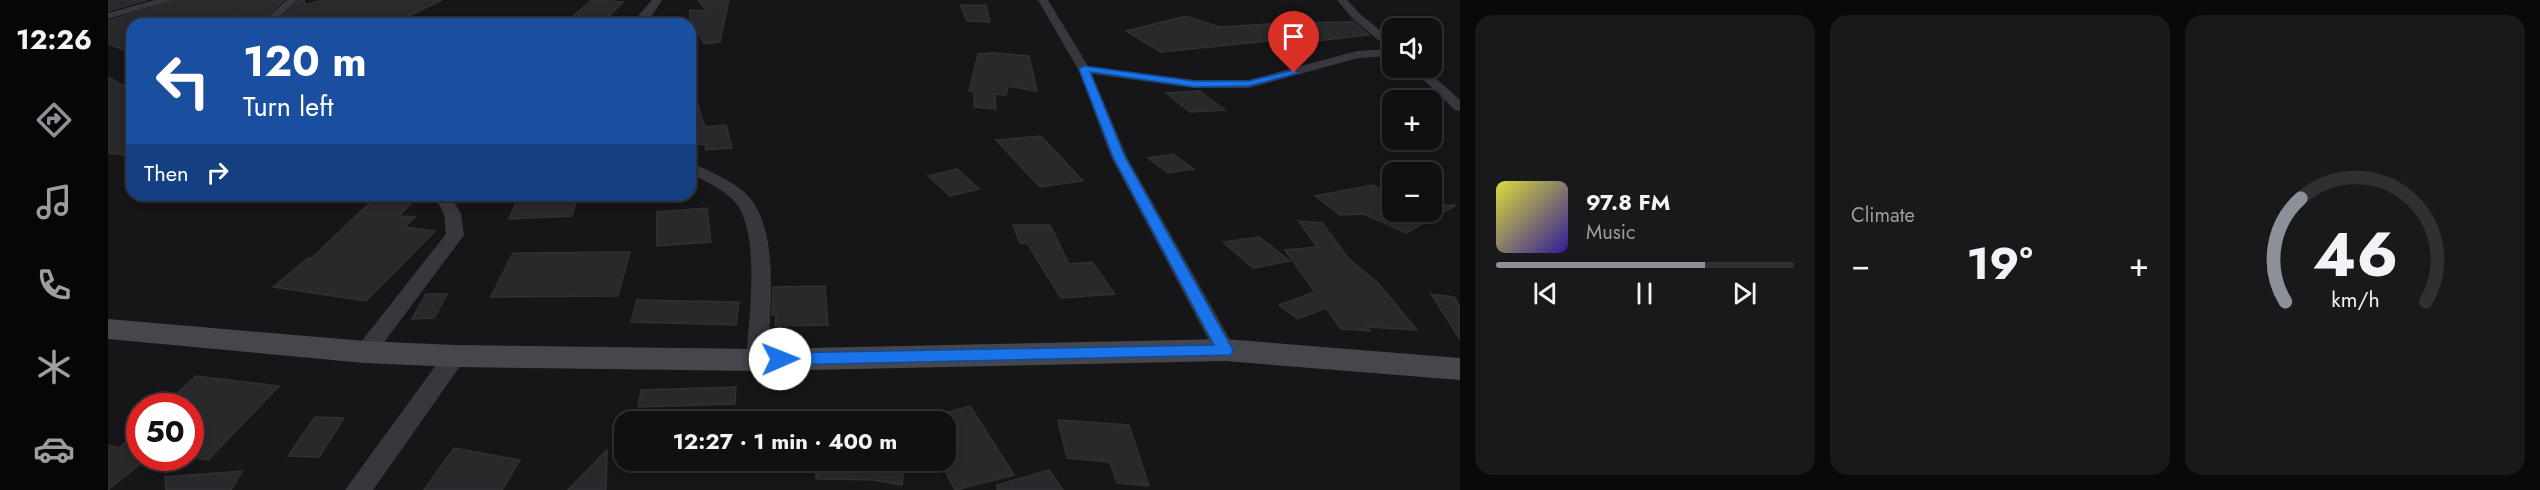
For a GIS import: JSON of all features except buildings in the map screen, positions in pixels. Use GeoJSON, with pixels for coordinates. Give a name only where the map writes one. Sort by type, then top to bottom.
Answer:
{"type":"FeatureCollection","features":[{"type":"Feature","properties":{"kind":"main road"},"geometry":{"type":"LineString","coordinates":[[108,329],[365,352],[455,356],[757,360],[1225,350],[1460,369]]}},
{"type":"Feature","properties":{"kind":"street"},"geometry":{"type":"LineString","coordinates":[[133,0],[146,6]]}},
{"type":"Feature","properties":{"kind":"street"},"geometry":{"type":"LineString","coordinates":[[108,16],[167,0]]}},
{"type":"Feature","properties":{"kind":"street"},"geometry":{"type":"LineString","coordinates":[[272,18],[293,0]]}},
{"type":"Feature","properties":{"kind":"street"},"geometry":{"type":"LineString","coordinates":[[1043,0],[1084,69],[1119,157],[1225,350]]}},
{"type":"Feature","properties":{"kind":"street"},"geometry":{"type":"LineString","coordinates":[[1342,0],[1356,16],[1382,38]]}},
{"type":"Feature","properties":{"kind":"street"},"geometry":{"type":"LineString","coordinates":[[642,18],[649,12],[652,1]]}},
{"type":"Feature","properties":{"kind":"street"},"geometry":{"type":"LineString","coordinates":[[1084,69],[1194,84],[1249,84],[1357,55],[1382,53]]}},
{"type":"Feature","properties":{"kind":"street"},"geometry":{"type":"LineString","coordinates":[[1428,78],[1460,107]]}},
{"type":"Feature","properties":{"kind":"street"},"geometry":{"type":"LineString","coordinates":[[698,171],[736,194],[749,208],[755,221],[759,239],[760,272],[757,360]]}},
{"type":"Feature","properties":{"kind":"street"},"geometry":{"type":"LineString","coordinates":[[365,352],[455,235],[456,223],[446,201]]}},
{"type":"Feature","properties":{"kind":"street"},"geometry":{"type":"LineString","coordinates":[[358,490],[455,356]]}},
{"type":"Feature","properties":{"kind":"route"},"geometry":{"type":"LineString","coordinates":[[780,359],[1225,350],[1119,157],[1084,69],[1194,84],[1225,85],[1249,84],[1294,73]]}}]}
